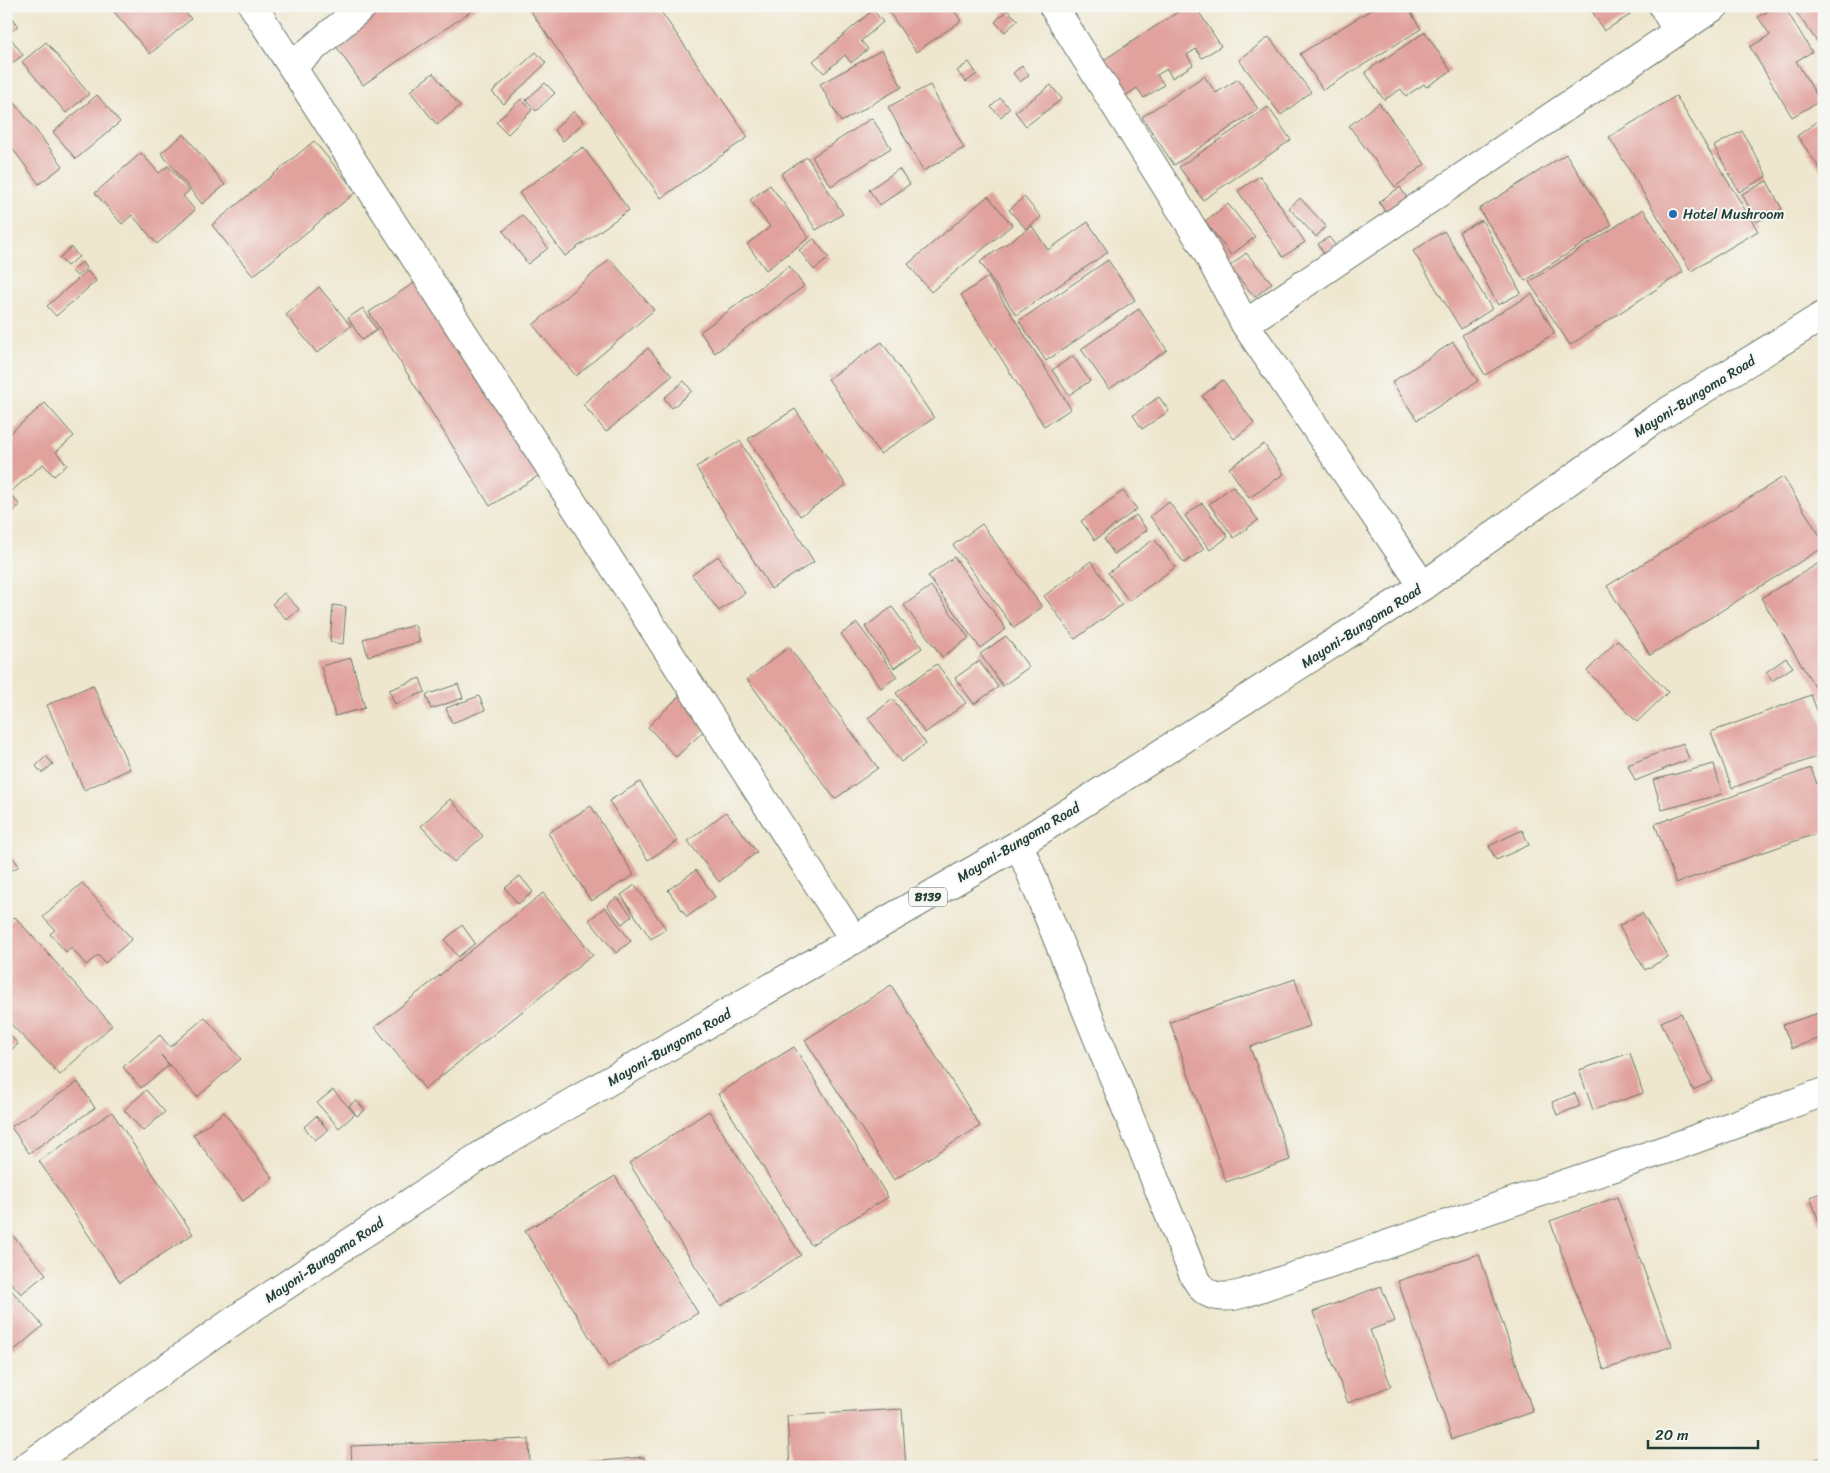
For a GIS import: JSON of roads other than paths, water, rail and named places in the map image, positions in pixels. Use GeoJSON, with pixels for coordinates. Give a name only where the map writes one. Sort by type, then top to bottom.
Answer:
{"type":"FeatureCollection","features":[{"type":"Feature","properties":{"kind":"street"},"geometry":{"type":"LineString","coordinates":[[253,6],[854,940]]}},
{"type":"Feature","properties":{"kind":"street"},"geometry":{"type":"LineString","coordinates":[[292,66],[363,6]]}},
{"type":"Feature","properties":{"kind":"street"},"geometry":{"type":"LineString","coordinates":[[1053,6],[1203,245],[1246,324],[1423,586]]}},
{"type":"Feature","properties":{"kind":"street"},"geometry":{"type":"LineString","coordinates":[[1663,6],[1677,31]]}},
{"type":"Feature","properties":{"kind":"street"},"geometry":{"type":"LineString","coordinates":[[1246,324],[1715,6]]}},
{"type":"Feature","properties":{"kind":"street","name":"Mayoni-Bungoma Road"},"geometry":{"type":"LineString","coordinates":[[26,1467],[249,1310],[483,1154],[1019,844],[1423,586],[1649,423],[1824,315]]}},
{"type":"Feature","properties":{"kind":"street"},"geometry":{"type":"LineString","coordinates":[[1019,844],[1194,1276],[1204,1290],[1216,1295],[1230,1297],[1245,1293],[1679,1145],[1824,1092]]}},
{"type":"Feature","properties":{"kind":"place","name":"Hotel Mushroom"},"geometry":{"type":"Point","coordinates":[1673,214]}}]}
